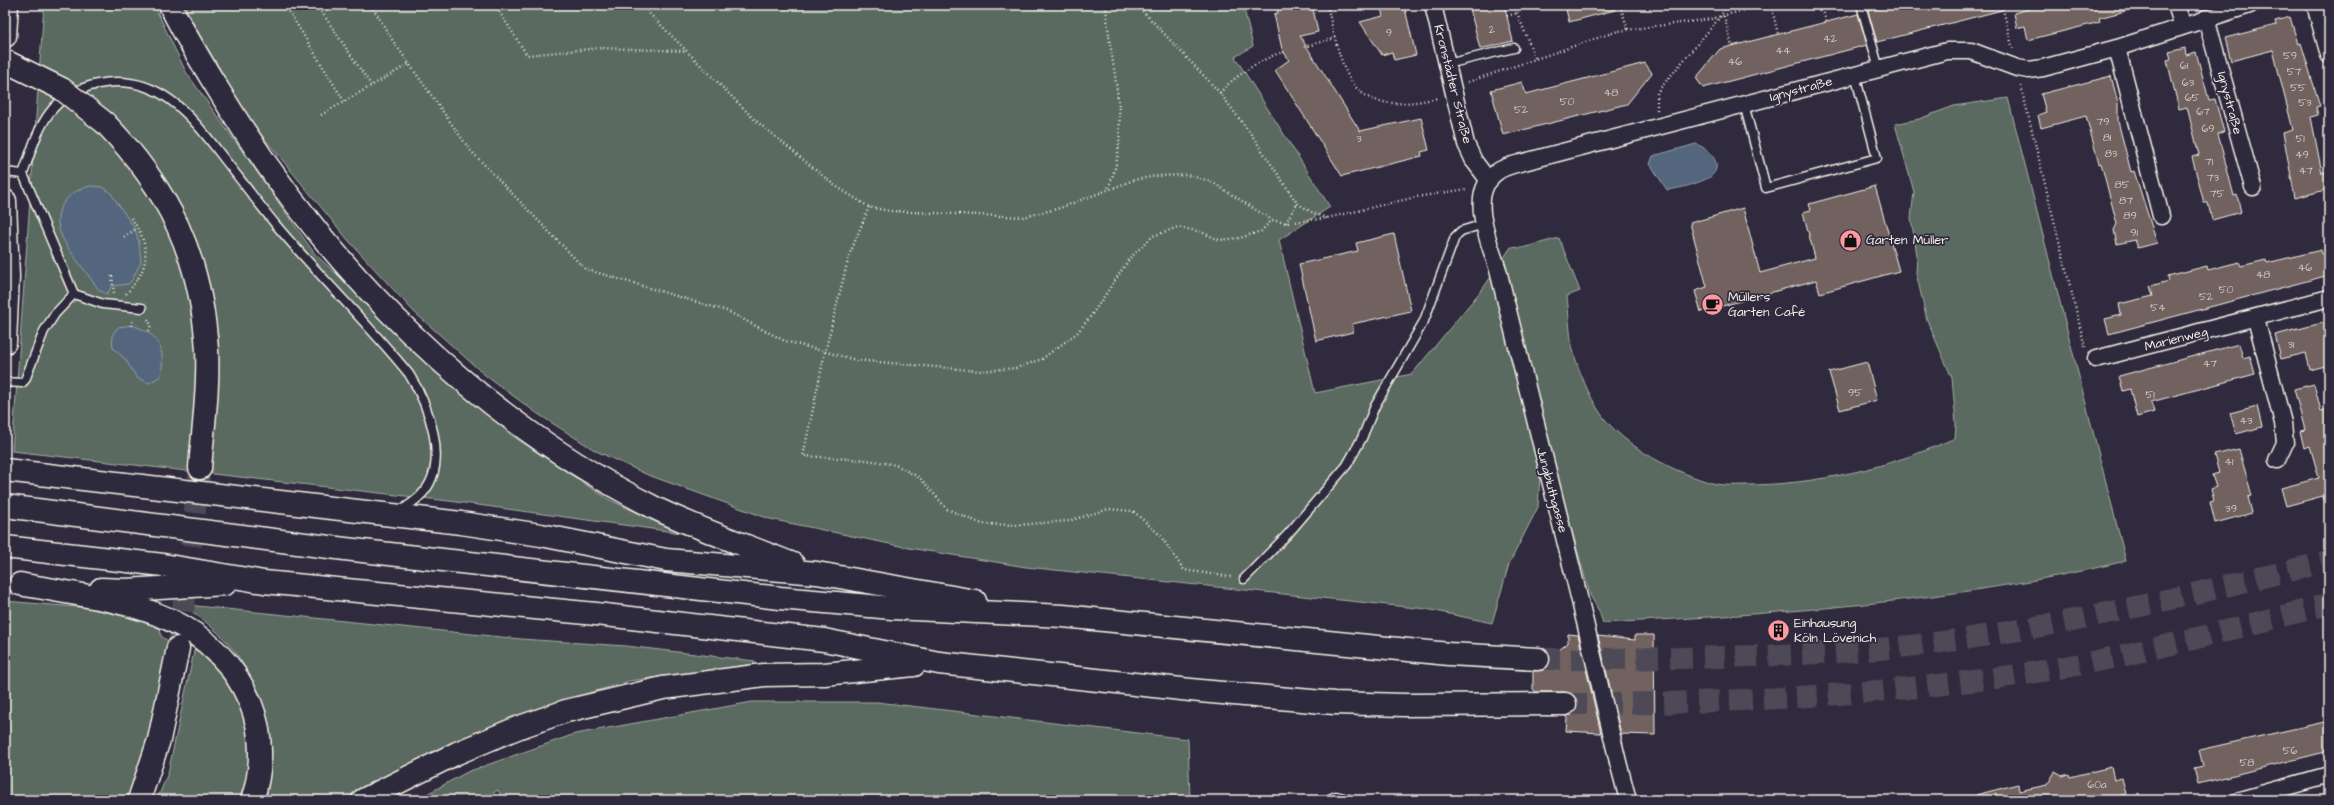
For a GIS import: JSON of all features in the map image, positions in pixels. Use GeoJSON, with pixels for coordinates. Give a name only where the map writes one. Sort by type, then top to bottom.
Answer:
{"type":"FeatureCollection","features":[{"type":"Feature","properties":{"kind":"highway"},"geometry":{"type":"LineString","coordinates":[[5,36],[7,5]]}},
{"type":"Feature","properties":{"kind":"highway"},"geometry":{"type":"LineString","coordinates":[[170,5],[182,29],[257,153],[347,268],[430,351],[522,427],[608,482],[657,509],[706,531],[817,573]]}},
{"type":"Feature","properties":{"kind":"highway"},"geometry":{"type":"LineString","coordinates":[[5,61],[62,90],[105,123],[129,148],[161,191],[178,226],[193,266],[204,316],[207,351],[200,468]]}},
{"type":"Feature","properties":{"kind":"highway"},"geometry":{"type":"LineString","coordinates":[[5,201],[8,276],[5,342]]}},
{"type":"Feature","properties":{"kind":"highway"},"geometry":{"type":"LineString","coordinates":[[12,471],[396,515],[541,535],[666,560],[817,573],[1063,616]]}},
{"type":"Feature","properties":{"kind":"highway"},"geometry":{"type":"LineString","coordinates":[[10,506],[345,549],[780,598],[892,608],[1063,616],[1449,654],[1538,659]]}},
{"type":"Feature","properties":{"kind":"highway"},"geometry":{"type":"LineString","coordinates":[[7,548],[163,565],[264,582],[596,614],[824,640],[939,663],[1065,678],[1334,703],[1404,705],[1565,704]]}},
{"type":"Feature","properties":{"kind":"highway"},"geometry":{"type":"LineString","coordinates":[[10,583],[126,590],[264,582]]}},
{"type":"Feature","properties":{"kind":"highway"},"geometry":{"type":"LineString","coordinates":[[10,583],[105,600],[147,610],[186,627],[209,643],[236,675],[245,691],[257,724],[260,758],[252,800]]}},
{"type":"Feature","properties":{"kind":"highway"},"geometry":{"type":"LineString","coordinates":[[139,800],[159,740],[178,648]]}},
{"type":"Feature","properties":{"kind":"highway"},"geometry":{"type":"LineString","coordinates":[[363,800],[457,753],[517,728],[566,711],[663,688],[764,675],[824,674],[939,663]]}},
{"type":"Feature","properties":{"kind":"street","name":"Kronstädter Straße"},"geometry":{"type":"LineString","coordinates":[[1433,5],[1466,144],[1486,186]]}},
{"type":"Feature","properties":{"kind":"street"},"geometry":{"type":"LineString","coordinates":[[2176,5],[2184,26]]}},
{"type":"Feature","properties":{"kind":"street","name":"Ignystraße"},"geometry":{"type":"LineString","coordinates":[[1486,186],[1496,172],[1520,162],[1947,52],[1961,50],[1971,51],[2017,68],[2029,70],[2056,66],[2250,5]]}},
{"type":"Feature","properties":{"kind":"street"},"geometry":{"type":"LineString","coordinates":[[2315,5],[2329,55]]}},
{"type":"Feature","properties":{"kind":"street","name":"Ignystraße"},"geometry":{"type":"LineString","coordinates":[[2206,18],[2253,187]]}},
{"type":"Feature","properties":{"kind":"street"},"geometry":{"type":"LineString","coordinates":[[2117,48],[2161,216]]}},
{"type":"Feature","properties":{"kind":"street","name":"Jungbluthgasse"},"geometry":{"type":"LineString","coordinates":[[1486,186],[1482,202],[1484,224],[1498,270],[1628,800]]}},
{"type":"Feature","properties":{"kind":"street","name":"Marienweg"},"geometry":{"type":"LineString","coordinates":[[2096,359],[2256,319],[2329,298]]}},
{"type":"Feature","properties":{"kind":"street"},"geometry":{"type":"LineString","coordinates":[[2256,319],[2283,423],[2285,443],[2277,460]]}},
{"type":"Feature","properties":{"kind":"street"},"geometry":{"type":"LineString","coordinates":[[2240,800],[2272,796],[2329,775]]}},
{"type":"Feature","properties":{"kind":"lane"},"geometry":{"type":"LineString","coordinates":[[1861,5],[1879,69]]}},
{"type":"Feature","properties":{"kind":"lane"},"geometry":{"type":"LineString","coordinates":[[1447,64],[1514,48]]}},
{"type":"Feature","properties":{"kind":"lane"},"geometry":{"type":"LineString","coordinates":[[1744,104],[1766,188],[1877,158],[1855,75]]}},
{"type":"Feature","properties":{"kind":"lane"},"geometry":{"type":"LineString","coordinates":[[142,308],[103,304],[74,294],[23,174],[40,125],[54,107],[78,91],[109,82],[127,82],[144,86],[160,93],[185,111],[276,225],[398,361],[417,387],[424,401],[433,428],[434,467],[430,481],[422,494],[396,515]]}},
{"type":"Feature","properties":{"kind":"lane"},"geometry":{"type":"LineString","coordinates":[[5,172],[23,174]]}},
{"type":"Feature","properties":{"kind":"lane"},"geometry":{"type":"LineString","coordinates":[[1244,579],[1288,534],[1347,465],[1362,438],[1375,406],[1424,321],[1455,237],[1461,231],[1484,224]]}},
{"type":"Feature","properties":{"kind":"lane"},"geometry":{"type":"LineString","coordinates":[[5,382],[22,383],[25,380],[44,331],[55,314],[74,294]]}},
{"type":"Feature","properties":{"kind":"lane"},"geometry":{"type":"LineString","coordinates":[[1327,800],[1336,796],[1352,800]]}},
{"type":"Feature","properties":{"kind":"path"},"geometry":{"type":"LineString","coordinates":[[285,5],[344,101]]}},
{"type":"Feature","properties":{"kind":"path"},"geometry":{"type":"LineString","coordinates":[[317,5],[371,85]]}},
{"type":"Feature","properties":{"kind":"path"},"geometry":{"type":"LineString","coordinates":[[371,5],[409,64],[470,150],[585,269],[727,311],[785,342],[856,360],[916,367],[981,371],[1016,368],[1042,359],[1078,333],[1130,258],[1153,236],[1178,227],[1201,232],[1219,240],[1240,238],[1261,231],[1272,220]]}},
{"type":"Feature","properties":{"kind":"path"},"geometry":{"type":"LineString","coordinates":[[495,5],[527,55],[601,48],[686,51]]}},
{"type":"Feature","properties":{"kind":"path"},"geometry":{"type":"LineString","coordinates":[[641,5],[755,120],[834,185],[869,207],[889,212],[1024,217],[1054,210],[1134,180],[1156,176],[1192,176],[1210,181],[1272,220],[1286,223],[1327,218],[1416,197],[1486,186]]}},
{"type":"Feature","properties":{"kind":"path"},"geometry":{"type":"LineString","coordinates":[[1106,5],[1118,97],[1119,139],[1116,164],[1108,189]]}},
{"type":"Feature","properties":{"kind":"path"},"geometry":{"type":"LineString","coordinates":[[1137,5],[1220,93],[1253,137],[1297,203],[1314,214],[1327,218]]}},
{"type":"Feature","properties":{"kind":"path"},"geometry":{"type":"LineString","coordinates":[[1327,5],[1341,63],[1349,79],[1361,92],[1373,100],[1387,104],[1402,104],[1454,90],[1536,60],[1628,30],[1722,16],[1762,5]]}},
{"type":"Feature","properties":{"kind":"path"},"geometry":{"type":"LineString","coordinates":[[1514,5],[1536,60]]}},
{"type":"Feature","properties":{"kind":"path"},"geometry":{"type":"LineString","coordinates":[[1620,5],[1628,30]]}},
{"type":"Feature","properties":{"kind":"path"},"geometry":{"type":"LineString","coordinates":[[1658,127],[1657,92],[1722,16],[1726,5]]}},
{"type":"Feature","properties":{"kind":"path"},"geometry":{"type":"LineString","coordinates":[[1771,5],[1778,34]]}},
{"type":"Feature","properties":{"kind":"path"},"geometry":{"type":"LineString","coordinates":[[1822,5],[1826,22]]}},
{"type":"Feature","properties":{"kind":"path"},"geometry":{"type":"LineString","coordinates":[[2002,5],[2082,339],[2088,352],[2096,359]]}},
{"type":"Feature","properties":{"kind":"path"},"geometry":{"type":"LineString","coordinates":[[1507,16],[1517,13]]}},
{"type":"Feature","properties":{"kind":"path"},"geometry":{"type":"LineString","coordinates":[[1722,16],[1732,46]]}},
{"type":"Feature","properties":{"kind":"path"},"geometry":{"type":"LineString","coordinates":[[1304,46],[1335,38]]}},
{"type":"Feature","properties":{"kind":"path"},"geometry":{"type":"LineString","coordinates":[[1220,93],[1230,82],[1273,55],[1284,52]]}},
{"type":"Feature","properties":{"kind":"path"},"geometry":{"type":"LineString","coordinates":[[321,115],[409,64]]}},
{"type":"Feature","properties":{"kind":"path"},"geometry":{"type":"LineString","coordinates":[[1286,223],[1297,203]]}},
{"type":"Feature","properties":{"kind":"path"},"geometry":{"type":"LineString","coordinates":[[869,207],[849,256],[825,352],[804,456],[867,460],[896,465],[920,478],[947,509],[982,524],[1018,525],[1068,521],[1109,509],[1133,511],[1160,535],[1184,570],[1244,579]]}},
{"type":"Feature","properties":{"kind":"path"},"geometry":{"type":"LineString","coordinates":[[116,305],[138,281],[144,269],[144,244],[131,218]]}},
{"type":"Feature","properties":{"kind":"path"},"geometry":{"type":"LineString","coordinates":[[124,237],[137,228]]}},
{"type":"Feature","properties":{"kind":"path"},"geometry":{"type":"LineString","coordinates":[[112,276],[113,286]]}},
{"type":"Feature","properties":{"kind":"path"},"geometry":{"type":"LineString","coordinates":[[131,326],[133,320]]}},
{"type":"Feature","properties":{"kind":"path"},"geometry":{"type":"LineString","coordinates":[[149,331],[151,325]]}},
{"type":"Feature","properties":{"kind":"green space"},"geometry":{"type":"Polygon","coordinates":[[[44,5],[154,5],[186,72],[315,254],[511,435],[608,499],[681,533],[449,501],[12,451],[44,5]]]}},
{"type":"Feature","properties":{"kind":"green space"},"geometry":{"type":"Polygon","coordinates":[[[185,5],[1243,5],[1253,46],[1235,57],[1330,207],[1279,240],[1315,393],[1412,374],[1484,287],[1511,247],[1522,248],[1559,238],[1580,291],[1567,296],[1573,350],[1584,383],[1601,414],[1623,437],[1652,458],[1685,473],[1723,485],[1772,484],[1826,478],[1880,466],[1906,458],[1955,438],[1956,424],[1952,378],[1927,320],[1916,273],[1917,255],[1911,218],[1914,192],[1895,124],[1919,119],[1954,106],[2008,98],[2126,561],[1996,587],[1866,604],[1734,615],[1603,623],[1599,611],[1590,595],[1556,475],[1540,477],[1538,507],[1509,564],[1492,623],[1426,609],[1026,567],[909,548],[770,519],[648,475],[596,451],[538,414],[486,376],[413,311],[348,240],[250,121],[195,27],[185,5]]]}},
{"type":"Feature","properties":{"kind":"green space"},"geometry":{"type":"Polygon","coordinates":[[[5,601],[89,608],[152,623],[160,627],[161,636],[168,641],[147,742],[127,800],[5,800],[5,601]]]}},
{"type":"Feature","properties":{"kind":"green space"},"geometry":{"type":"Polygon","coordinates":[[[187,605],[521,639],[626,646],[755,661],[755,664],[629,681],[553,704],[447,747],[342,800],[265,800],[270,778],[269,755],[263,713],[256,689],[242,662],[233,650],[213,628],[188,609],[187,605]]]}},
{"type":"Feature","properties":{"kind":"green space"},"geometry":{"type":"Polygon","coordinates":[[[195,647],[208,659],[229,685],[243,714],[250,746],[250,769],[242,800],[157,800],[168,773],[195,647]]]}},
{"type":"Feature","properties":{"kind":"green space"},"geometry":{"type":"Polygon","coordinates":[[[752,702],[877,702],[1188,739],[1190,800],[503,800],[498,790],[483,800],[416,800],[467,772],[575,734],[752,702]]]}},
{"type":"Feature","properties":{"kind":"water"},"geometry":{"type":"Polygon","coordinates":[[[1696,144],[1706,149],[1714,158],[1716,167],[1714,172],[1710,177],[1701,181],[1667,190],[1650,164],[1653,156],[1696,144]]]}},
{"type":"Feature","properties":{"kind":"water"},"geometry":{"type":"Polygon","coordinates":[[[91,186],[102,187],[110,192],[135,229],[139,242],[141,262],[132,280],[128,284],[112,286],[107,294],[99,290],[79,264],[62,237],[59,228],[59,211],[63,204],[74,193],[91,186]]]}},
{"type":"Feature","properties":{"kind":"water"},"geometry":{"type":"Polygon","coordinates":[[[132,325],[149,333],[155,338],[161,350],[161,376],[149,383],[137,378],[125,359],[113,348],[112,335],[118,327],[132,325]]]}},
{"type":"Feature","properties":{"kind":"building"},"geometry":{"type":"Polygon","coordinates":[[[1276,5],[1312,5],[1318,32],[1300,36],[1360,131],[1421,118],[1429,150],[1421,152],[1422,156],[1342,176],[1275,70],[1289,60],[1282,49],[1274,14],[1278,13],[1276,5]]]}},
{"type":"Feature","properties":{"kind":"building"},"geometry":{"type":"Polygon","coordinates":[[[1395,5],[1404,5],[1416,55],[1394,60],[1392,52],[1382,55],[1360,22],[1383,16],[1381,9],[1395,5]]]}},
{"type":"Feature","properties":{"kind":"building"},"geometry":{"type":"Polygon","coordinates":[[[1469,5],[1504,5],[1513,41],[1480,49],[1469,5]]]}},
{"type":"Feature","properties":{"kind":"building"},"geometry":{"type":"Polygon","coordinates":[[[1565,5],[1615,5],[1615,10],[1569,22],[1565,5]]]}},
{"type":"Feature","properties":{"kind":"building"},"geometry":{"type":"Polygon","coordinates":[[[1890,5],[2001,5],[2002,10],[1877,42],[1868,11],[1890,5]]]}},
{"type":"Feature","properties":{"kind":"building"},"geometry":{"type":"Polygon","coordinates":[[[2044,5],[2128,5],[2129,10],[2099,18],[2100,22],[2028,40],[2025,26],[2017,28],[2014,13],[2044,5]]]}},
{"type":"Feature","properties":{"kind":"building"},"geometry":{"type":"Polygon","coordinates":[[[1858,14],[1867,45],[1703,88],[1696,78],[1720,49],[1858,14]]]}},
{"type":"Feature","properties":{"kind":"building"},"geometry":{"type":"Polygon","coordinates":[[[2290,17],[2298,44],[2301,43],[2320,106],[2316,107],[2318,115],[2311,117],[2322,173],[2325,172],[2329,185],[2329,189],[2295,198],[2283,133],[2293,130],[2273,50],[2231,61],[2225,38],[2276,25],[2275,21],[2290,17]]]}},
{"type":"Feature","properties":{"kind":"building"},"geometry":{"type":"Polygon","coordinates":[[[2185,48],[2186,55],[2196,52],[2209,100],[2215,99],[2224,132],[2218,134],[2234,196],[2237,195],[2241,212],[2212,220],[2208,203],[2204,203],[2192,157],[2199,155],[2187,107],[2179,109],[2167,60],[2171,59],[2169,52],[2185,48]]]}},
{"type":"Feature","properties":{"kind":"building"},"geometry":{"type":"Polygon","coordinates":[[[1645,63],[1652,73],[1627,104],[1503,135],[1491,90],[1522,82],[1526,94],[1645,63]]]}},
{"type":"Feature","properties":{"kind":"building"},"geometry":{"type":"Polygon","coordinates":[[[2111,76],[2118,103],[2118,121],[2131,172],[2134,171],[2157,243],[2138,248],[2135,240],[2117,244],[2114,230],[2117,224],[2101,163],[2099,164],[2086,116],[2041,128],[2038,115],[2046,112],[2041,94],[2111,76]]]}},
{"type":"Feature","properties":{"kind":"building","name":"Garten Müller"},"geometry":{"type":"Polygon","coordinates":[[[1875,186],[1899,271],[1820,293],[1816,280],[1701,312],[1695,291],[1707,287],[1690,223],[1743,208],[1760,273],[1815,258],[1803,212],[1811,210],[1809,204],[1875,186]]]}},
{"type":"Feature","properties":{"kind":"building"},"geometry":{"type":"Polygon","coordinates":[[[1394,234],[1411,311],[1352,324],[1353,332],[1316,341],[1299,264],[1358,251],[1356,243],[1394,234]]]}},
{"type":"Feature","properties":{"kind":"building"},"geometry":{"type":"Polygon","coordinates":[[[2321,250],[2322,254],[2329,252],[2329,275],[2109,334],[2105,319],[2121,315],[2119,304],[2153,296],[2150,286],[2169,281],[2168,276],[2207,266],[2208,270],[2239,262],[2241,266],[2266,260],[2267,263],[2321,250]]]}},
{"type":"Feature","properties":{"kind":"building"},"geometry":{"type":"Polygon","coordinates":[[[2326,322],[2329,334],[2329,365],[2310,370],[2306,353],[2281,359],[2275,335],[2326,322]]]}},
{"type":"Feature","properties":{"kind":"building"},"geometry":{"type":"Polygon","coordinates":[[[2239,344],[2243,358],[2250,356],[2255,374],[2151,402],[2154,412],[2137,417],[2130,389],[2123,391],[2119,376],[2239,344]]]}},
{"type":"Feature","properties":{"kind":"building"},"geometry":{"type":"Polygon","coordinates":[[[1867,362],[1877,400],[1840,410],[1829,372],[1867,362]]]}},
{"type":"Feature","properties":{"kind":"building"},"geometry":{"type":"Polygon","coordinates":[[[2314,384],[2321,411],[2329,409],[2329,499],[2324,500],[2323,496],[2286,506],[2281,488],[2319,478],[2310,446],[2304,448],[2300,431],[2305,430],[2294,389],[2314,384]]]}},
{"type":"Feature","properties":{"kind":"building"},"geometry":{"type":"Polygon","coordinates":[[[2257,406],[2262,427],[2236,434],[2230,413],[2257,406]]]}},
{"type":"Feature","properties":{"kind":"building"},"geometry":{"type":"Polygon","coordinates":[[[2239,449],[2252,496],[2248,497],[2252,513],[2215,523],[2210,502],[2214,501],[2211,489],[2216,487],[2212,475],[2219,473],[2214,455],[2239,449]]]}},
{"type":"Feature","properties":{"kind":"building"},"geometry":{"type":"Polygon","coordinates":[[[1568,634],[1578,635],[1601,733],[1566,731],[1567,718],[1565,716],[1572,715],[1576,710],[1576,697],[1565,692],[1536,692],[1533,689],[1533,671],[1543,670],[1548,666],[1550,657],[1568,643],[1568,634]]]}},
{"type":"Feature","properties":{"kind":"building"},"geometry":{"type":"Polygon","coordinates":[[[1635,635],[1654,635],[1655,735],[1621,734],[1598,636],[1635,640],[1635,635]]]}},
{"type":"Feature","properties":{"kind":"building"},"geometry":{"type":"Polygon","coordinates":[[[2329,721],[2329,751],[2198,784],[2194,768],[2203,766],[2199,750],[2329,721]]]}},
{"type":"Feature","properties":{"kind":"building"},"geometry":{"type":"Polygon","coordinates":[[[2111,767],[2114,780],[2122,778],[2126,794],[2118,796],[2119,800],[1976,800],[1976,795],[2018,784],[2019,791],[2047,785],[2055,772],[2062,776],[2069,774],[2070,777],[2111,767]]]}},
{"type":"Feature","properties":{"kind":"tunnel"},"geometry":{"type":"LineString","coordinates":[[179,644],[200,468]]}},
{"type":"Feature","properties":{"kind":"tunnel"},"geometry":{"type":"LineString","coordinates":[[1538,659],[1785,655],[1867,650],[1926,644],[2042,626],[2215,589],[2329,561]]}},
{"type":"Feature","properties":{"kind":"tunnel"},"geometry":{"type":"LineString","coordinates":[[1565,704],[1671,703],[1829,695],[1988,679],[2031,673],[2117,657],[2202,637],[2329,604]]}},
{"type":"Feature","properties":{"kind":"place","name":"Garten Müller"},"geometry":{"type":"Point","coordinates":[1850,240]}},
{"type":"Feature","properties":{"kind":"place","name":"Müllers Garten Café"},"geometry":{"type":"Point","coordinates":[1712,304]}},
{"type":"Feature","properties":{"kind":"place","name":"Einhausung Köln Lövenich"},"geometry":{"type":"Point","coordinates":[1778,630]}}]}
